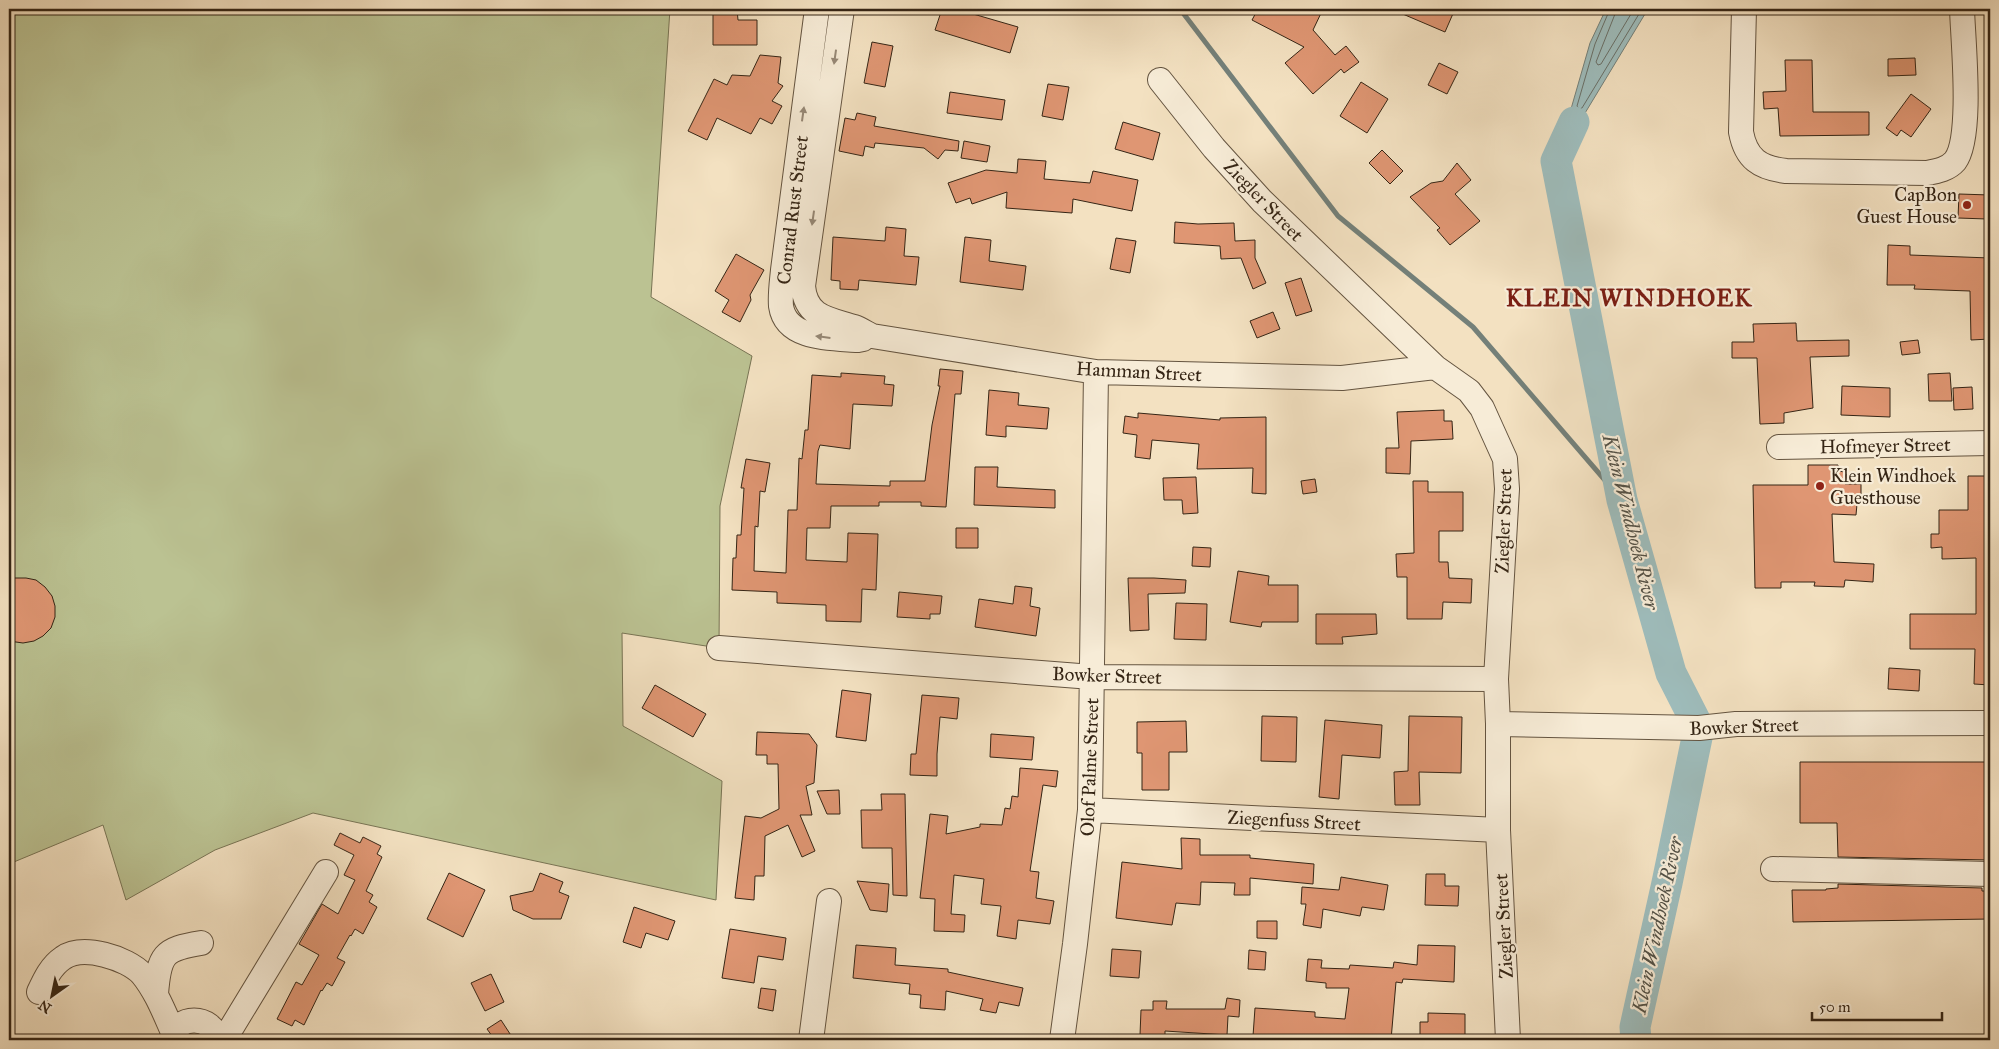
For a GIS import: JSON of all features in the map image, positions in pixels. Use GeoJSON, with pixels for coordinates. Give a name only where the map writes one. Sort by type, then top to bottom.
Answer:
{"type":"FeatureCollection","features":[{"type":"Feature","properties":{"kind":"street","name":"Conrad Rust Street"},"geometry":{"type":"LineString","coordinates":[[817,9],[783,270],[782,307],[788,320],[798,330],[810,335],[858,340],[872,336]]}},
{"type":"Feature","properties":{"kind":"street","name":"Conrad Rust Street"},"geometry":{"type":"LineString","coordinates":[[819,316],[804,298],[803,286],[842,9]]}},
{"type":"Feature","properties":{"kind":"street"},"geometry":{"type":"LineString","coordinates":[[1744,9],[1741,132],[1743,146],[1755,161],[1768,169],[1786,171],[1928,173],[1942,170],[1955,161],[1962,146],[1966,123],[1962,9]]}},
{"type":"Feature","properties":{"kind":"street","name":"Ziegler Street"},"geometry":{"type":"LineString","coordinates":[[1160,80],[1214,148],[1262,201],[1435,367],[1469,391],[1482,408],[1505,459],[1506,488],[1496,679],[1498,830],[1508,1040]]}},
{"type":"Feature","properties":{"kind":"street","name":"Hamman Street"},"geometry":{"type":"LineString","coordinates":[[819,316],[856,328],[872,336],[1096,372],[1342,378],[1435,367]]}},
{"type":"Feature","properties":{"kind":"street","name":"Olof Palme Street"},"geometry":{"type":"LineString","coordinates":[[1062,1040],[1090,810],[1096,372]]}},
{"type":"Feature","properties":{"kind":"street","name":"Hofmeyer Street"},"geometry":{"type":"LineString","coordinates":[[1780,447],[1990,443]]}},
{"type":"Feature","properties":{"kind":"street","name":"Bowker Street"},"geometry":{"type":"LineString","coordinates":[[720,648],[1092,677],[1496,679]]}},
{"type":"Feature","properties":{"kind":"street","name":"Bowker Street"},"geometry":{"type":"LineString","coordinates":[[1498,724],[1699,728],[1736,724],[1990,723]]}},
{"type":"Feature","properties":{"kind":"street","name":"Ziegenfuss Street"},"geometry":{"type":"LineString","coordinates":[[1090,810],[1498,830]]}},
{"type":"Feature","properties":{"kind":"street"},"geometry":{"type":"LineString","coordinates":[[1773,869],[1990,874]]}},
{"type":"Feature","properties":{"kind":"street"},"geometry":{"type":"LineString","coordinates":[[224,1040],[326,872]]}},
{"type":"Feature","properties":{"kind":"street"},"geometry":{"type":"LineString","coordinates":[[811,1040],[830,901]]}},
{"type":"Feature","properties":{"kind":"street"},"geometry":{"type":"LineString","coordinates":[[156,994],[160,968],[170,951],[175,947],[201,943]]}},
{"type":"Feature","properties":{"kind":"street"},"geometry":{"type":"LineString","coordinates":[[39,992],[51,968],[65,957],[82,952],[96,953],[122,961],[142,974],[156,994],[172,1036],[186,1021],[202,1021],[216,1031],[218,1040]]}},
{"type":"Feature","properties":{"kind":"green space"},"geometry":{"type":"Polygon","coordinates":[[[9,9],[670,9],[651,297],[752,356],[720,506],[719,648],[622,633],[623,726],[722,781],[716,900],[313,813],[215,850],[126,900],[103,825],[9,864],[9,9]]]}},
{"type":"Feature","properties":{"kind":"water"},"geometry":{"type":"Polygon","coordinates":[[[1606,9],[1648,9],[1556,161],[1590,43],[1606,9]]]}},
{"type":"Feature","properties":{"kind":"building"},"geometry":{"type":"Polygon","coordinates":[[[713,9],[737,9],[738,20],[757,20],[757,45],[713,45],[713,9]]]}},
{"type":"Feature","properties":{"kind":"building"},"geometry":{"type":"Polygon","coordinates":[[[942,9],[956,9],[1018,27],[1010,53],[935,30],[942,9]]]}},
{"type":"Feature","properties":{"kind":"building"},"geometry":{"type":"Polygon","coordinates":[[[1258,9],[1323,9],[1313,30],[1335,55],[1346,46],[1359,62],[1344,73],[1341,69],[1313,94],[1285,63],[1304,47],[1252,20],[1258,9]]]}},
{"type":"Feature","properties":{"kind":"building"},"geometry":{"type":"Polygon","coordinates":[[[1391,9],[1455,9],[1445,32],[1391,9]]]}},
{"type":"Feature","properties":{"kind":"building"},"geometry":{"type":"Polygon","coordinates":[[[872,42],[893,46],[885,87],[864,83],[872,42]]]}},
{"type":"Feature","properties":{"kind":"building"},"geometry":{"type":"Polygon","coordinates":[[[760,55],[781,57],[778,83],[783,86],[772,101],[782,106],[772,124],[760,118],[751,134],[717,118],[707,140],[688,131],[714,79],[727,85],[732,75],[750,76],[760,55]]]}},
{"type":"Feature","properties":{"kind":"building"},"geometry":{"type":"Polygon","coordinates":[[[1915,58],[1916,75],[1888,76],[1888,59],[1915,58]]]}},
{"type":"Feature","properties":{"kind":"building"},"geometry":{"type":"Polygon","coordinates":[[[1785,60],[1812,60],[1813,112],[1869,112],[1869,135],[1780,136],[1778,108],[1764,109],[1763,92],[1786,91],[1785,60]]]}},
{"type":"Feature","properties":{"kind":"building"},"geometry":{"type":"Polygon","coordinates":[[[1439,63],[1458,72],[1447,94],[1428,85],[1439,63]]]}},
{"type":"Feature","properties":{"kind":"building"},"geometry":{"type":"Polygon","coordinates":[[[1361,82],[1388,99],[1367,133],[1340,116],[1361,82]]]}},
{"type":"Feature","properties":{"kind":"building"},"geometry":{"type":"Polygon","coordinates":[[[1048,84],[1069,87],[1063,120],[1042,116],[1048,84]]]}},
{"type":"Feature","properties":{"kind":"building"},"geometry":{"type":"Polygon","coordinates":[[[950,92],[1005,100],[1002,120],[947,113],[950,92]]]}},
{"type":"Feature","properties":{"kind":"building"},"geometry":{"type":"Polygon","coordinates":[[[1911,94],[1931,109],[1911,137],[1901,130],[1897,136],[1886,128],[1911,94]]]}},
{"type":"Feature","properties":{"kind":"building"},"geometry":{"type":"Polygon","coordinates":[[[857,113],[876,117],[874,126],[959,141],[958,151],[945,150],[938,159],[924,148],[875,143],[874,148],[865,146],[863,156],[839,151],[845,118],[855,120],[857,113]]]}},
{"type":"Feature","properties":{"kind":"building"},"geometry":{"type":"Polygon","coordinates":[[[1123,122],[1160,133],[1153,160],[1115,149],[1123,122]]]}},
{"type":"Feature","properties":{"kind":"building"},"geometry":{"type":"Polygon","coordinates":[[[964,141],[990,146],[987,162],[961,158],[964,141]]]}},
{"type":"Feature","properties":{"kind":"building"},"geometry":{"type":"Polygon","coordinates":[[[1382,150],[1403,171],[1390,184],[1369,163],[1382,150]]]}},
{"type":"Feature","properties":{"kind":"building"},"geometry":{"type":"Polygon","coordinates":[[[1018,159],[1046,161],[1044,179],[1090,183],[1093,171],[1138,180],[1132,211],[1073,199],[1072,213],[1006,208],[1007,192],[972,204],[970,198],[956,203],[948,183],[986,170],[1017,173],[1018,159]]]}},
{"type":"Feature","properties":{"kind":"building"},"geometry":{"type":"Polygon","coordinates":[[[1457,163],[1471,180],[1455,194],[1480,221],[1450,245],[1437,230],[1440,228],[1410,197],[1431,183],[1443,181],[1457,163]]]}},
{"type":"Feature","properties":{"kind":"building"},"geometry":{"type":"Polygon","coordinates":[[[1959,194],[1990,195],[1990,214],[1988,214],[1987,219],[1958,218],[1959,194]]]}},
{"type":"Feature","properties":{"kind":"building"},"geometry":{"type":"Polygon","coordinates":[[[1175,222],[1198,224],[1234,223],[1235,241],[1255,240],[1255,258],[1266,283],[1253,289],[1241,258],[1221,259],[1220,246],[1174,243],[1175,222]]]}},
{"type":"Feature","properties":{"kind":"building"},"geometry":{"type":"Polygon","coordinates":[[[886,227],[906,229],[904,256],[919,257],[916,285],[859,280],[858,290],[840,289],[840,281],[831,280],[833,237],[885,241],[886,227]]]}},
{"type":"Feature","properties":{"kind":"building"},"geometry":{"type":"Polygon","coordinates":[[[965,237],[991,240],[989,261],[1026,266],[1023,290],[960,282],[965,237]]]}},
{"type":"Feature","properties":{"kind":"building"},"geometry":{"type":"Polygon","coordinates":[[[1116,238],[1136,241],[1130,273],[1110,269],[1116,238]]]}},
{"type":"Feature","properties":{"kind":"building"},"geometry":{"type":"Polygon","coordinates":[[[1888,245],[1910,246],[1910,255],[1990,258],[1990,339],[1971,340],[1970,291],[1914,289],[1915,285],[1887,285],[1888,245]]]}},
{"type":"Feature","properties":{"kind":"building"},"geometry":{"type":"Polygon","coordinates":[[[736,254],[764,270],[750,295],[751,300],[740,322],[722,312],[729,300],[715,291],[736,254]]]}},
{"type":"Feature","properties":{"kind":"building"},"geometry":{"type":"Polygon","coordinates":[[[1301,278],[1312,311],[1296,316],[1285,283],[1301,278]]]}},
{"type":"Feature","properties":{"kind":"building"},"geometry":{"type":"Polygon","coordinates":[[[1273,312],[1280,329],[1257,338],[1250,321],[1273,312]]]}},
{"type":"Feature","properties":{"kind":"building"},"geometry":{"type":"Polygon","coordinates":[[[1796,323],[1797,341],[1849,340],[1849,356],[1810,357],[1813,408],[1784,413],[1784,423],[1760,424],[1757,358],[1732,358],[1732,342],[1754,342],[1753,324],[1796,323]]]}},
{"type":"Feature","properties":{"kind":"building"},"geometry":{"type":"Polygon","coordinates":[[[1918,340],[1920,353],[1902,355],[1900,342],[1918,340]]]}},
{"type":"Feature","properties":{"kind":"building"},"geometry":{"type":"Polygon","coordinates":[[[940,369],[963,371],[961,394],[955,394],[946,507],[921,506],[921,502],[879,502],[879,506],[831,506],[830,528],[807,528],[806,560],[847,562],[848,533],[878,534],[876,590],[862,589],[861,622],[826,621],[826,605],[777,603],[777,592],[732,590],[733,558],[736,558],[737,535],[741,535],[744,488],[741,488],[746,459],[770,463],[765,492],[760,491],[758,527],[755,526],[754,571],[786,573],[788,510],[797,510],[799,458],[802,459],[805,430],[808,430],[812,375],[841,377],[841,373],[885,376],[884,384],[894,385],[892,406],[853,404],[850,449],[820,445],[816,484],[890,486],[890,481],[925,481],[932,425],[940,386],[938,386],[940,369]]]}},
{"type":"Feature","properties":{"kind":"building"},"geometry":{"type":"Polygon","coordinates":[[[1950,373],[1952,401],[1929,401],[1928,374],[1950,373]]]}},
{"type":"Feature","properties":{"kind":"building"},"geometry":{"type":"Polygon","coordinates":[[[1842,386],[1890,388],[1890,417],[1841,415],[1842,386]]]}},
{"type":"Feature","properties":{"kind":"building"},"geometry":{"type":"Polygon","coordinates":[[[1972,387],[1973,409],[1954,410],[1953,388],[1972,387]]]}},
{"type":"Feature","properties":{"kind":"building"},"geometry":{"type":"Polygon","coordinates":[[[989,390],[1019,393],[1018,405],[1049,408],[1047,429],[1006,426],[1006,437],[986,435],[989,390]]]}},
{"type":"Feature","properties":{"kind":"building"},"geometry":{"type":"Polygon","coordinates":[[[1444,410],[1444,421],[1452,421],[1453,439],[1411,441],[1410,474],[1386,473],[1386,448],[1399,448],[1397,412],[1444,410]]]}},
{"type":"Feature","properties":{"kind":"building"},"geometry":{"type":"Polygon","coordinates":[[[1138,413],[1220,420],[1220,418],[1266,417],[1266,494],[1252,493],[1253,468],[1197,469],[1199,444],[1152,440],[1150,459],[1135,457],[1137,435],[1123,433],[1125,416],[1138,418],[1138,413]]]}},
{"type":"Feature","properties":{"kind":"building"},"geometry":{"type":"Polygon","coordinates":[[[1808,465],[1838,465],[1838,471],[1845,472],[1845,484],[1861,484],[1861,504],[1857,504],[1856,515],[1832,514],[1834,562],[1874,564],[1873,582],[1845,580],[1844,587],[1814,586],[1815,582],[1781,582],[1781,588],[1755,588],[1753,485],[1808,485],[1808,465]]]}},
{"type":"Feature","properties":{"kind":"building"},"geometry":{"type":"Polygon","coordinates":[[[975,467],[998,467],[997,487],[1055,490],[1055,508],[974,505],[975,467]]]}},
{"type":"Feature","properties":{"kind":"building"},"geometry":{"type":"Polygon","coordinates":[[[1968,476],[1990,476],[1990,685],[1974,684],[1975,649],[1910,649],[1910,614],[1976,614],[1976,558],[1942,559],[1942,547],[1931,548],[1931,534],[1939,534],[1939,510],[1968,510],[1968,476]]]}},
{"type":"Feature","properties":{"kind":"building"},"geometry":{"type":"Polygon","coordinates":[[[1196,477],[1198,513],[1183,514],[1182,500],[1164,500],[1163,478],[1196,477]]]}},
{"type":"Feature","properties":{"kind":"building"},"geometry":{"type":"Polygon","coordinates":[[[1315,479],[1317,492],[1303,494],[1301,481],[1315,479]]]}},
{"type":"Feature","properties":{"kind":"building"},"geometry":{"type":"Polygon","coordinates":[[[1413,481],[1428,481],[1428,492],[1463,492],[1463,531],[1439,531],[1439,562],[1448,562],[1449,578],[1472,579],[1471,603],[1443,602],[1442,619],[1407,619],[1407,577],[1397,577],[1396,554],[1414,553],[1413,481]]]}},
{"type":"Feature","properties":{"kind":"building"},"geometry":{"type":"Polygon","coordinates":[[[956,528],[978,528],[978,548],[956,548],[956,528]]]}},
{"type":"Feature","properties":{"kind":"building"},"geometry":{"type":"Polygon","coordinates":[[[1193,547],[1211,548],[1210,567],[1192,566],[1193,547]]]}},
{"type":"Feature","properties":{"kind":"building"},"geometry":{"type":"Polygon","coordinates":[[[1238,571],[1269,576],[1268,585],[1298,585],[1298,622],[1262,622],[1261,627],[1230,622],[1238,571]]]}},
{"type":"Feature","properties":{"kind":"building"},"geometry":{"type":"Polygon","coordinates":[[[15,578],[36,580],[52,596],[55,606],[55,617],[51,628],[34,641],[23,643],[9,641],[9,581],[15,578]]]}},
{"type":"Feature","properties":{"kind":"building"},"geometry":{"type":"Polygon","coordinates":[[[1128,578],[1186,580],[1185,593],[1148,594],[1149,630],[1130,631],[1128,578]]]}},
{"type":"Feature","properties":{"kind":"building"},"geometry":{"type":"Polygon","coordinates":[[[1015,586],[1032,588],[1030,606],[1040,608],[1036,636],[975,627],[979,599],[1013,604],[1015,586]]]}},
{"type":"Feature","properties":{"kind":"building"},"geometry":{"type":"Polygon","coordinates":[[[899,592],[942,596],[940,614],[930,614],[930,619],[897,617],[899,592]]]}},
{"type":"Feature","properties":{"kind":"building"},"geometry":{"type":"Polygon","coordinates":[[[1176,603],[1207,604],[1206,640],[1174,639],[1176,603]]]}},
{"type":"Feature","properties":{"kind":"building"},"geometry":{"type":"Polygon","coordinates":[[[1316,614],[1376,614],[1377,634],[1342,637],[1343,644],[1316,644],[1316,614]]]}},
{"type":"Feature","properties":{"kind":"building"},"geometry":{"type":"Polygon","coordinates":[[[1889,668],[1920,670],[1919,691],[1888,689],[1889,668]]]}},
{"type":"Feature","properties":{"kind":"building"},"geometry":{"type":"Polygon","coordinates":[[[655,685],[706,714],[693,737],[642,708],[655,685]]]}},
{"type":"Feature","properties":{"kind":"building"},"geometry":{"type":"Polygon","coordinates":[[[842,690],[871,694],[866,741],[836,737],[842,690]]]}},
{"type":"Feature","properties":{"kind":"building"},"geometry":{"type":"Polygon","coordinates":[[[922,695],[959,698],[957,719],[940,717],[937,776],[910,775],[911,754],[916,754],[922,695]]]}},
{"type":"Feature","properties":{"kind":"building"},"geometry":{"type":"Polygon","coordinates":[[[1262,716],[1297,717],[1296,762],[1261,761],[1262,716]]]}},
{"type":"Feature","properties":{"kind":"building"},"geometry":{"type":"Polygon","coordinates":[[[1409,716],[1462,717],[1461,773],[1419,772],[1420,805],[1395,805],[1394,772],[1408,771],[1409,716]]]}},
{"type":"Feature","properties":{"kind":"building"},"geometry":{"type":"Polygon","coordinates":[[[1325,720],[1382,725],[1380,758],[1342,755],[1339,799],[1319,797],[1325,720]]]}},
{"type":"Feature","properties":{"kind":"building"},"geometry":{"type":"Polygon","coordinates":[[[1186,721],[1187,752],[1169,752],[1169,790],[1142,790],[1142,753],[1137,753],[1137,722],[1186,721]]]}},
{"type":"Feature","properties":{"kind":"building"},"geometry":{"type":"Polygon","coordinates":[[[757,732],[809,734],[817,745],[814,783],[806,786],[812,815],[800,815],[815,851],[802,857],[788,825],[765,836],[764,876],[755,876],[754,900],[735,898],[745,816],[761,818],[779,809],[778,764],[767,764],[767,755],[756,755],[757,732]]]}},
{"type":"Feature","properties":{"kind":"building"},"geometry":{"type":"Polygon","coordinates":[[[991,734],[1034,737],[1032,760],[990,757],[991,734]]]}},
{"type":"Feature","properties":{"kind":"building"},"geometry":{"type":"Polygon","coordinates":[[[1800,762],[1990,762],[1990,860],[1838,857],[1837,823],[1800,823],[1800,762]]]}},
{"type":"Feature","properties":{"kind":"building"},"geometry":{"type":"Polygon","coordinates":[[[1020,768],[1058,771],[1056,787],[1043,785],[1030,871],[1039,872],[1036,898],[1054,901],[1050,924],[1018,920],[1016,939],[997,936],[1001,906],[981,904],[984,879],[954,875],[951,914],[965,915],[964,932],[934,931],[935,899],[920,898],[930,814],[948,816],[946,834],[980,827],[980,824],[1002,825],[1005,808],[1010,809],[1012,796],[1018,797],[1020,768]]]}},
{"type":"Feature","properties":{"kind":"building"},"geometry":{"type":"Polygon","coordinates":[[[839,790],[840,814],[827,814],[817,791],[839,790]]]}},
{"type":"Feature","properties":{"kind":"building"},"geometry":{"type":"Polygon","coordinates":[[[881,794],[905,794],[907,896],[893,895],[892,848],[862,848],[861,810],[882,810],[881,794]]]}},
{"type":"Feature","properties":{"kind":"building"},"geometry":{"type":"Polygon","coordinates":[[[340,833],[360,843],[363,837],[381,846],[377,854],[382,857],[366,891],[373,895],[369,902],[377,907],[363,934],[355,929],[350,935],[337,958],[345,962],[332,986],[327,983],[321,990],[304,1025],[295,1020],[292,1026],[277,1019],[296,982],[302,985],[319,955],[299,944],[322,904],[338,914],[355,880],[344,875],[354,855],[334,845],[340,833]]]}},
{"type":"Feature","properties":{"kind":"building"},"geometry":{"type":"Polygon","coordinates":[[[1181,838],[1200,839],[1200,855],[1250,855],[1250,858],[1314,864],[1313,884],[1250,878],[1250,895],[1234,895],[1235,883],[1201,882],[1200,905],[1176,903],[1172,925],[1116,918],[1122,862],[1182,869],[1181,838]]]}},
{"type":"Feature","properties":{"kind":"building"},"geometry":{"type":"Polygon","coordinates":[[[449,873],[485,890],[463,937],[427,919],[449,873]]]}},
{"type":"Feature","properties":{"kind":"building"},"geometry":{"type":"Polygon","coordinates":[[[540,873],[563,882],[559,892],[569,896],[561,919],[533,919],[513,910],[510,896],[533,891],[540,873]]]}},
{"type":"Feature","properties":{"kind":"building"},"geometry":{"type":"Polygon","coordinates":[[[1426,874],[1445,874],[1445,886],[1459,886],[1458,906],[1425,905],[1426,874]]]}},
{"type":"Feature","properties":{"kind":"building"},"geometry":{"type":"Polygon","coordinates":[[[1341,877],[1388,885],[1384,910],[1362,907],[1360,916],[1323,909],[1321,928],[1303,925],[1306,904],[1301,904],[1302,887],[1339,890],[1341,877]]]}},
{"type":"Feature","properties":{"kind":"building"},"geometry":{"type":"Polygon","coordinates":[[[857,881],[889,884],[887,912],[870,910],[857,881]]]}},
{"type":"Feature","properties":{"kind":"building"},"geometry":{"type":"Polygon","coordinates":[[[1838,884],[1982,888],[1982,891],[1990,891],[1990,919],[1793,922],[1792,890],[1826,890],[1838,888],[1838,884]]]}},
{"type":"Feature","properties":{"kind":"building"},"geometry":{"type":"Polygon","coordinates":[[[634,907],[675,921],[668,940],[646,933],[641,948],[623,942],[634,907]]]}},
{"type":"Feature","properties":{"kind":"building"},"geometry":{"type":"Polygon","coordinates":[[[1257,921],[1277,921],[1277,939],[1257,938],[1257,921]]]}},
{"type":"Feature","properties":{"kind":"building"},"geometry":{"type":"Polygon","coordinates":[[[730,929],[786,938],[783,960],[758,956],[754,983],[722,978],[730,929]]]}},
{"type":"Feature","properties":{"kind":"building"},"geometry":{"type":"Polygon","coordinates":[[[856,945],[896,948],[895,965],[948,969],[948,972],[1023,988],[1019,1006],[999,1002],[996,1013],[980,1010],[983,999],[946,991],[945,1010],[920,1008],[921,995],[909,994],[910,984],[853,978],[856,945]]]}},
{"type":"Feature","properties":{"kind":"building"},"geometry":{"type":"Polygon","coordinates":[[[1418,945],[1455,946],[1454,982],[1403,979],[1402,983],[1396,982],[1391,1040],[1314,1035],[1313,1039],[1253,1036],[1255,1008],[1315,1012],[1315,1017],[1345,1019],[1349,988],[1326,988],[1326,983],[1306,981],[1308,959],[1322,960],[1321,968],[1349,969],[1350,965],[1393,968],[1394,962],[1417,965],[1418,945]]]}},
{"type":"Feature","properties":{"kind":"building"},"geometry":{"type":"Polygon","coordinates":[[[1112,949],[1141,951],[1139,978],[1110,976],[1112,949]]]}},
{"type":"Feature","properties":{"kind":"building"},"geometry":{"type":"Polygon","coordinates":[[[1249,950],[1266,952],[1265,970],[1248,969],[1249,950]]]}},
{"type":"Feature","properties":{"kind":"building"},"geometry":{"type":"Polygon","coordinates":[[[491,974],[504,1002],[485,1011],[471,983],[491,974]]]}},
{"type":"Feature","properties":{"kind":"building"},"geometry":{"type":"Polygon","coordinates":[[[761,988],[776,990],[773,1011],[758,1008],[761,988]]]}},
{"type":"Feature","properties":{"kind":"building"},"geometry":{"type":"Polygon","coordinates":[[[1227,998],[1240,1000],[1239,1017],[1228,1016],[1227,1035],[1165,1031],[1165,1035],[1140,1035],[1141,1010],[1153,1010],[1153,1001],[1167,1001],[1166,1009],[1225,1009],[1227,998]]]}},
{"type":"Feature","properties":{"kind":"building"},"geometry":{"type":"Polygon","coordinates":[[[1428,1013],[1465,1014],[1465,1040],[1420,1040],[1420,1022],[1428,1022],[1428,1013]]]}},
{"type":"Feature","properties":{"kind":"building"},"geometry":{"type":"Polygon","coordinates":[[[501,1020],[514,1040],[495,1040],[487,1029],[501,1020]]]}},
{"type":"Feature","properties":{"kind":"waterway"},"geometry":{"type":"LineString","coordinates":[[1180,9],[1338,216],[1473,327],[1622,500]]}},
{"type":"Feature","properties":{"kind":"waterway","name":"Klein Windhoek River"},"geometry":{"type":"LineString","coordinates":[[1574,122],[1556,161],[1622,500],[1671,673],[1699,728],[1635,1027],[1636,1040]]}},
{"type":"Feature","properties":{"kind":"place","name":"CapBon Guest House"},"geometry":{"type":"Point","coordinates":[1967,205]}},
{"type":"Feature","properties":{"kind":"place","name":"Klein Windhoek Guesthouse"},"geometry":{"type":"Point","coordinates":[1820,486]}},
{"type":"Feature","properties":{"kind":"district","name":"KLEIN WINDHOEK"},"geometry":{"type":"Point","coordinates":[1629,298]}}]}
